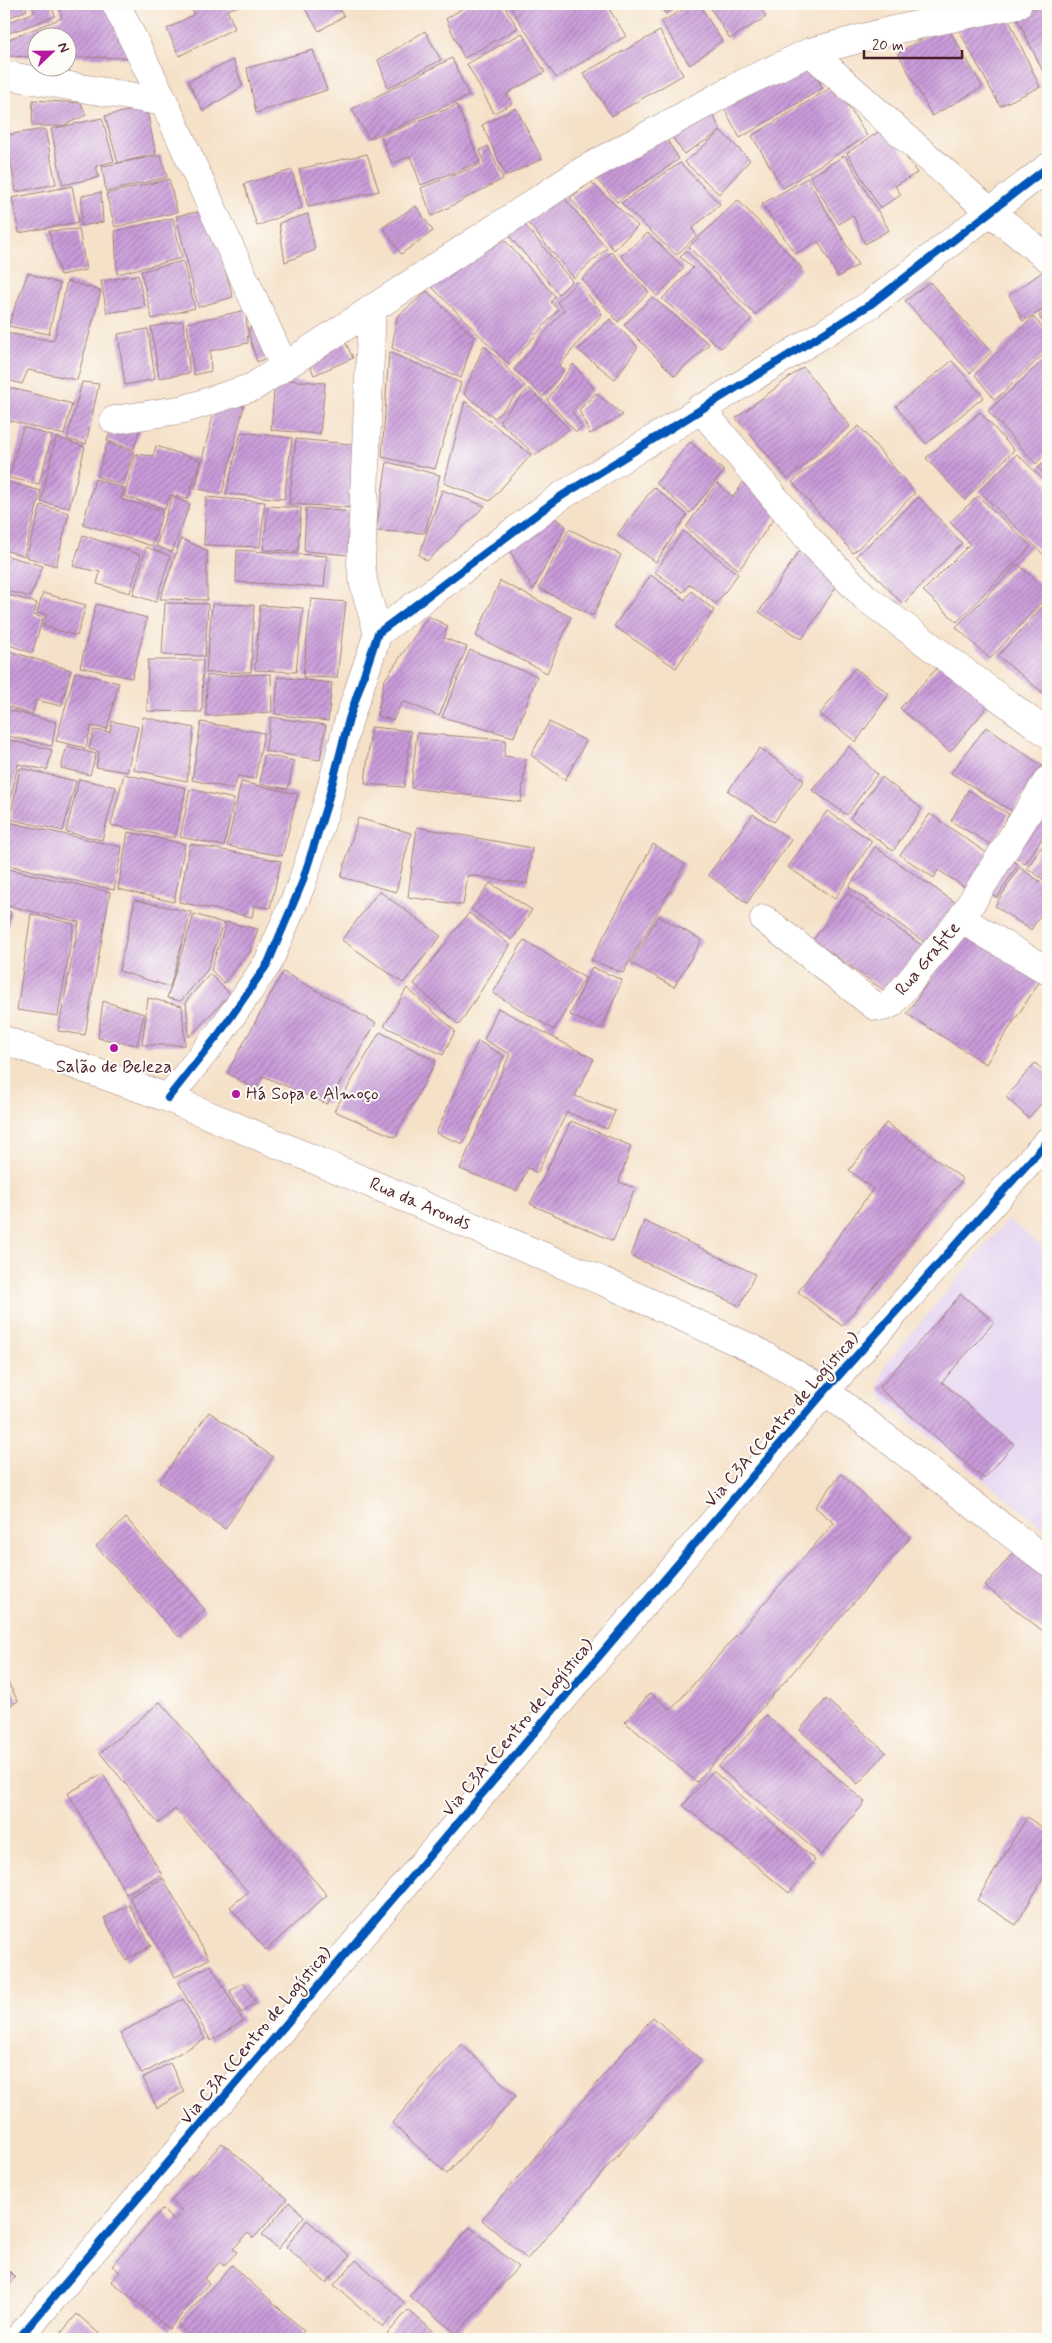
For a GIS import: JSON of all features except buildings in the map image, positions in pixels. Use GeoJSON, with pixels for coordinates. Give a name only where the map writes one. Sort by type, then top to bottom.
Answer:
{"type":"FeatureCollection","features":[{"type":"Feature","properties":{"kind":"street"},"geometry":{"type":"LineString","coordinates":[[116,4],[164,102],[284,366]]}},
{"type":"Feature","properties":{"kind":"street"},"geometry":{"type":"LineString","coordinates":[[114,420],[185,409],[253,387],[584,170],[742,84],[810,52],[890,31],[1018,4]]}},
{"type":"Feature","properties":{"kind":"street"},"geometry":{"type":"LineString","coordinates":[[810,52],[889,120],[990,213],[1048,258]]}},
{"type":"Feature","properties":{"kind":"street"},"geometry":{"type":"LineString","coordinates":[[4,75],[164,102]]}},
{"type":"Feature","properties":{"kind":"street"},"geometry":{"type":"LineString","coordinates":[[168,1098],[218,1034],[268,963],[302,883],[327,804],[349,719],[378,634],[560,497],[700,408],[774,366],[871,304],[1048,167]]}},
{"type":"Feature","properties":{"kind":"street"},"geometry":{"type":"LineString","coordinates":[[372,308],[369,419],[360,541],[364,585],[378,634]]}},
{"type":"Feature","properties":{"kind":"street"},"geometry":{"type":"LineString","coordinates":[[700,408],[814,545],[866,598],[1048,734]]}},
{"type":"Feature","properties":{"kind":"street","name":"Rua Grafite"},"geometry":{"type":"LineString","coordinates":[[764,919],[875,1006],[883,1007],[891,1004],[961,920],[1048,780]]}},
{"type":"Feature","properties":{"kind":"street"},"geometry":{"type":"LineString","coordinates":[[961,920],[1048,971]]}},
{"type":"Feature","properties":{"kind":"street","name":"Rua da Aronds"},"geometry":{"type":"LineString","coordinates":[[4,1040],[168,1098],[602,1281],[753,1348],[825,1391],[1048,1562]]}},
{"type":"Feature","properties":{"kind":"street","name":"Via C3A (Centro de Logística)"},"geometry":{"type":"LineString","coordinates":[[18,2339],[825,1391],[1048,1141]]}},
{"type":"Feature","properties":{"kind":"shaded area"},"geometry":{"type":"Polygon","coordinates":[[[1008,1219],[1048,1251],[1048,1531],[889,1405],[881,1394],[880,1379],[885,1365],[1008,1219]]]}},
{"type":"Feature","properties":{"kind":"cycle path"},"geometry":{"type":"LineString","coordinates":[[168,1098],[219,1034],[268,963],[302,883],[327,804],[349,719],[378,633],[560,497],[871,304],[1048,167]]}},
{"type":"Feature","properties":{"kind":"cycle path"},"geometry":{"type":"LineString","coordinates":[[18,2339],[825,1391],[1048,1141]]}},
{"type":"Feature","properties":{"kind":"place","name":"Salão de Beleza"},"geometry":{"type":"Point","coordinates":[114,1048]}},
{"type":"Feature","properties":{"kind":"place","name":"Há Sopa e Almoço"},"geometry":{"type":"Point","coordinates":[236,1094]}}]}
